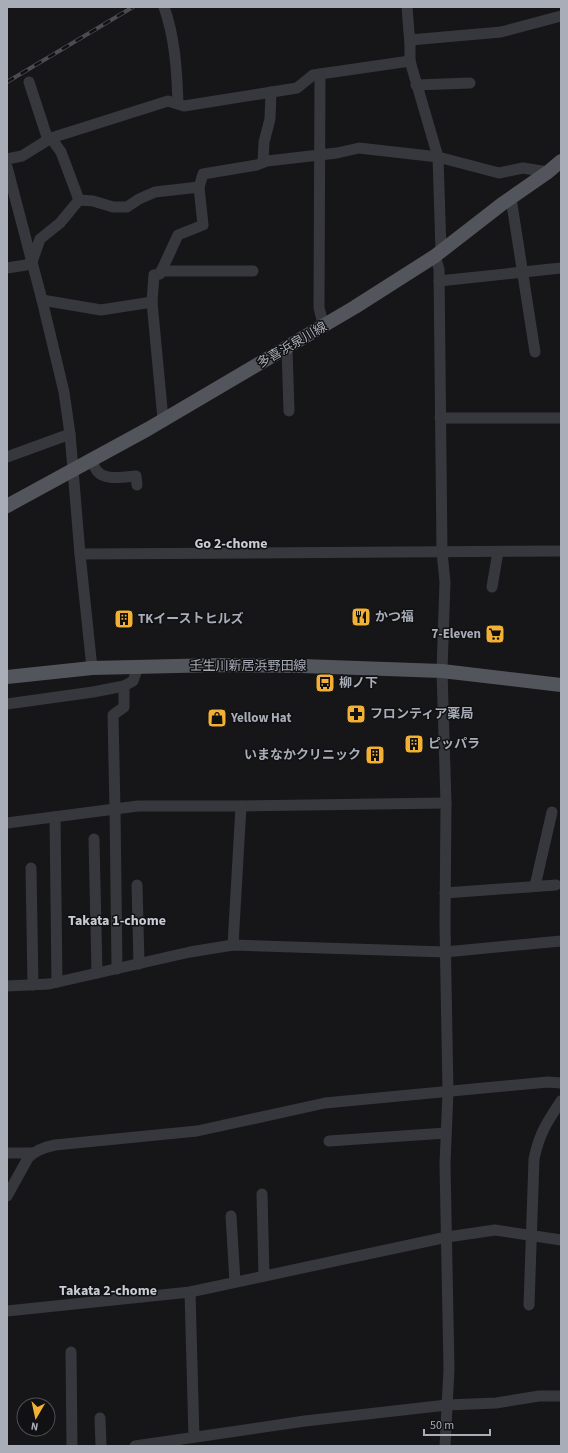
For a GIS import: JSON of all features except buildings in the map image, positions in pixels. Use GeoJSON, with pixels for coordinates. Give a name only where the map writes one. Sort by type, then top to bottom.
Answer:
{"type":"FeatureCollection","features":[{"type":"Feature","properties":{"kind":"main road","name":"多喜浜泉川線"},"geometry":{"type":"LineString","coordinates":[[7,506],[163,420],[324,327],[438,254],[561,161]]}},
{"type":"Feature","properties":{"kind":"main road","name":"壬生川新居浜野田線"},"geometry":{"type":"LineString","coordinates":[[7,677],[92,668],[219,665],[302,666],[442,671],[561,685]]}},
{"type":"Feature","properties":{"kind":"street"},"geometry":{"type":"LineString","coordinates":[[164,7],[169,21],[177,76],[178,104]]}},
{"type":"Feature","properties":{"kind":"street"},"geometry":{"type":"LineString","coordinates":[[407,7],[410,61],[438,157],[438,281],[442,552],[444,582],[442,671],[446,803],[445,952],[448,1092],[446,1164],[449,1369],[445,1446]]}},
{"type":"Feature","properties":{"kind":"street"},"geometry":{"type":"LineString","coordinates":[[410,40],[501,32],[561,16]]}},
{"type":"Feature","properties":{"kind":"street"},"geometry":{"type":"LineString","coordinates":[[7,159],[22,156],[50,139],[168,100],[184,106],[297,88],[313,75],[410,61]]}},
{"type":"Feature","properties":{"kind":"street"},"geometry":{"type":"LineString","coordinates":[[320,74],[319,308],[324,327]]}},
{"type":"Feature","properties":{"kind":"street"},"geometry":{"type":"LineString","coordinates":[[29,82],[50,139],[61,152],[79,200]]}},
{"type":"Feature","properties":{"kind":"street"},"geometry":{"type":"LineString","coordinates":[[416,85],[470,83]]}},
{"type":"Feature","properties":{"kind":"street"},"geometry":{"type":"LineString","coordinates":[[263,162],[264,142],[270,119],[271,92]]}},
{"type":"Feature","properties":{"kind":"street"},"geometry":{"type":"LineString","coordinates":[[163,420],[152,302],[154,275],[160,274],[178,235],[203,225],[199,187],[203,174],[263,162],[337,153],[359,148],[438,157],[500,173],[523,168],[548,172]]}},
{"type":"Feature","properties":{"kind":"street"},"geometry":{"type":"LineString","coordinates":[[7,167],[42,300],[64,392],[70,434],[72,469],[92,668]]}},
{"type":"Feature","properties":{"kind":"street"},"geometry":{"type":"LineString","coordinates":[[79,200],[93,201],[113,207],[127,207],[139,199],[155,192],[199,187]]}},
{"type":"Feature","properties":{"kind":"street"},"geometry":{"type":"LineString","coordinates":[[511,198],[535,352]]}},
{"type":"Feature","properties":{"kind":"street"},"geometry":{"type":"LineString","coordinates":[[7,268],[26,265],[32,262],[40,239],[60,223],[79,200]]}},
{"type":"Feature","properties":{"kind":"street"},"geometry":{"type":"LineString","coordinates":[[438,281],[561,268]]}},
{"type":"Feature","properties":{"kind":"street"},"geometry":{"type":"LineString","coordinates":[[161,271],[254,271]]}},
{"type":"Feature","properties":{"kind":"street"},"geometry":{"type":"LineString","coordinates":[[42,300],[101,310],[152,302]]}},
{"type":"Feature","properties":{"kind":"street"},"geometry":{"type":"LineString","coordinates":[[287,348],[289,411]]}},
{"type":"Feature","properties":{"kind":"street"},"geometry":{"type":"LineString","coordinates":[[440,418],[561,418]]}},
{"type":"Feature","properties":{"kind":"street"},"geometry":{"type":"LineString","coordinates":[[7,457],[70,434]]}},
{"type":"Feature","properties":{"kind":"street"},"geometry":{"type":"LineString","coordinates":[[91,459],[97,471],[102,475],[107,477],[136,476],[137,485]]}},
{"type":"Feature","properties":{"kind":"street"},"geometry":{"type":"LineString","coordinates":[[80,554],[561,551]]}},
{"type":"Feature","properties":{"kind":"street"},"geometry":{"type":"LineString","coordinates":[[492,587],[498,552]]}},
{"type":"Feature","properties":{"kind":"street"},"geometry":{"type":"LineString","coordinates":[[7,704],[93,692],[124,686],[133,681],[138,667]]}},
{"type":"Feature","properties":{"kind":"street"},"geometry":{"type":"LineString","coordinates":[[118,969],[112,715],[124,707],[124,686]]}},
{"type":"Feature","properties":{"kind":"street"},"geometry":{"type":"LineString","coordinates":[[7,823],[138,806],[446,803]]}},
{"type":"Feature","properties":{"kind":"street"},"geometry":{"type":"LineString","coordinates":[[233,945],[241,806]]}},
{"type":"Feature","properties":{"kind":"street"},"geometry":{"type":"LineString","coordinates":[[535,886],[552,812]]}},
{"type":"Feature","properties":{"kind":"street"},"geometry":{"type":"LineString","coordinates":[[55,817],[58,982]]}},
{"type":"Feature","properties":{"kind":"street"},"geometry":{"type":"LineString","coordinates":[[94,840],[97,973]]}},
{"type":"Feature","properties":{"kind":"street"},"geometry":{"type":"LineString","coordinates":[[31,868],[34,985]]}},
{"type":"Feature","properties":{"kind":"street"},"geometry":{"type":"LineString","coordinates":[[137,885],[139,964]]}},
{"type":"Feature","properties":{"kind":"street"},"geometry":{"type":"LineString","coordinates":[[445,892],[556,885]]}},
{"type":"Feature","properties":{"kind":"street"},"geometry":{"type":"LineString","coordinates":[[7,986],[58,982],[190,952],[233,945],[445,952],[561,941]]}},
{"type":"Feature","properties":{"kind":"street"},"geometry":{"type":"LineString","coordinates":[[7,1153],[32,1153],[55,1144],[197,1131],[325,1103],[548,1082],[561,1083]]}},
{"type":"Feature","properties":{"kind":"street"},"geometry":{"type":"LineString","coordinates":[[529,1305],[534,1159],[537,1142],[546,1122],[561,1101]]}},
{"type":"Feature","properties":{"kind":"street"},"geometry":{"type":"LineString","coordinates":[[328,1141],[446,1133]]}},
{"type":"Feature","properties":{"kind":"street"},"geometry":{"type":"LineString","coordinates":[[7,1196],[32,1153]]}},
{"type":"Feature","properties":{"kind":"street"},"geometry":{"type":"LineString","coordinates":[[262,1194],[264,1276]]}},
{"type":"Feature","properties":{"kind":"street"},"geometry":{"type":"LineString","coordinates":[[231,1216],[235,1282]]}},
{"type":"Feature","properties":{"kind":"street"},"geometry":{"type":"LineString","coordinates":[[7,1310],[190,1292],[447,1237],[495,1230],[561,1240]]}},
{"type":"Feature","properties":{"kind":"street"},"geometry":{"type":"LineString","coordinates":[[190,1292],[194,1437]]}},
{"type":"Feature","properties":{"kind":"street"},"geometry":{"type":"LineString","coordinates":[[71,1352],[72,1446]]}},
{"type":"Feature","properties":{"kind":"street"},"geometry":{"type":"LineString","coordinates":[[135,1446],[305,1421],[447,1405],[496,1403],[539,1396],[561,1396]]}},
{"type":"Feature","properties":{"kind":"street"},"geometry":{"type":"LineString","coordinates":[[100,1418],[101,1446]]}},
{"type":"Feature","properties":{"kind":"railway"},"geometry":{"type":"LineString","coordinates":[[7,82],[133,7]]}},
{"type":"Feature","properties":{"kind":"place","name":"かつ福"},"geometry":{"type":"Point","coordinates":[361,617]}},
{"type":"Feature","properties":{"kind":"place","name":"TKイーストヒルズ"},"geometry":{"type":"Point","coordinates":[124,619]}},
{"type":"Feature","properties":{"kind":"place","name":"7-Eleven"},"geometry":{"type":"Point","coordinates":[495,634]}},
{"type":"Feature","properties":{"kind":"place","name":"柳ノ下"},"geometry":{"type":"Point","coordinates":[325,683]}},
{"type":"Feature","properties":{"kind":"place","name":"フロンティア薬局"},"geometry":{"type":"Point","coordinates":[356,714]}},
{"type":"Feature","properties":{"kind":"place","name":"Yellow Hat"},"geometry":{"type":"Point","coordinates":[217,718]}},
{"type":"Feature","properties":{"kind":"place","name":"ピッパラ"},"geometry":{"type":"Point","coordinates":[414,744]}},
{"type":"Feature","properties":{"kind":"place","name":"いまなかクリニック"},"geometry":{"type":"Point","coordinates":[375,755]}},
{"type":"Feature","properties":{"kind":"district","name":"Go 2-chome"},"geometry":{"type":"Point","coordinates":[231,544]}},
{"type":"Feature","properties":{"kind":"district","name":"Takata 1-chome"},"geometry":{"type":"Point","coordinates":[117,921]}},
{"type":"Feature","properties":{"kind":"district","name":"Takata 2-chome"},"geometry":{"type":"Point","coordinates":[108,1291]}}]}
